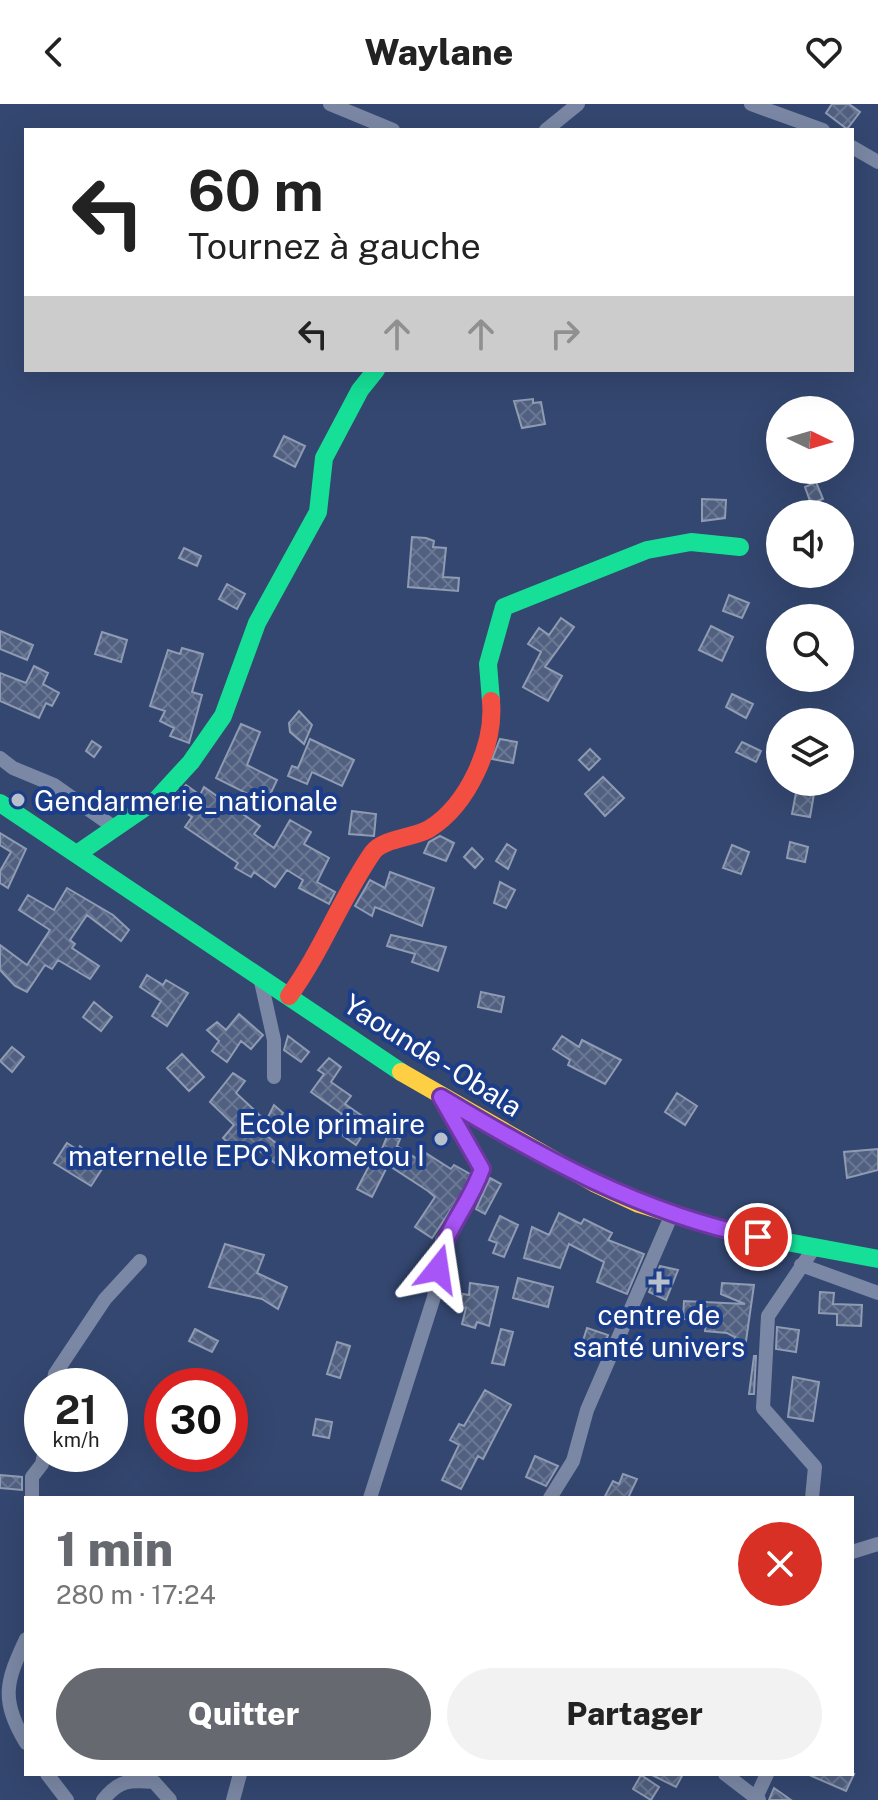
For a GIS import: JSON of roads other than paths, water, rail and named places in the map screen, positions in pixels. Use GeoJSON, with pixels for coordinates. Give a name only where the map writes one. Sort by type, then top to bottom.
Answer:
{"type":"FeatureCollection","features":[{"type":"Feature","properties":{"kind":"main road"},"geometry":{"type":"LineString","coordinates":[[77,854],[157,799],[191,762],[223,716],[257,623],[318,512],[324,458],[360,390],[374,372]]}},
{"type":"Feature","properties":{"kind":"main road"},"geometry":{"type":"LineString","coordinates":[[289,996],[314,962],[349,891],[376,848],[428,830],[448,814],[469,788],[493,722],[488,664],[496,626],[504,607],[664,545],[696,541],[740,547]]}},
{"type":"Feature","properties":{"kind":"main road","name":"Yaounde - Obala"},"geometry":{"type":"LineString","coordinates":[[0,803],[441,1097],[594,1183],[672,1214],[730,1232],[878,1259]]}},
{"type":"Feature","properties":{"kind":"street"},"geometry":{"type":"LineString","coordinates":[[330,104],[388,128]]}},
{"type":"Feature","properties":{"kind":"street"},"geometry":{"type":"LineString","coordinates":[[548,128],[578,104]]}},
{"type":"Feature","properties":{"kind":"street"},"geometry":{"type":"LineString","coordinates":[[751,104],[817,128]]}},
{"type":"Feature","properties":{"kind":"street"},"geometry":{"type":"LineString","coordinates":[[854,148],[878,162]]}},
{"type":"Feature","properties":{"kind":"street"},"geometry":{"type":"LineString","coordinates":[[0,758],[13,768],[54,785],[115,828]]}},
{"type":"Feature","properties":{"kind":"street"},"geometry":{"type":"LineString","coordinates":[[260,977],[274,1040],[274,1077]]}},
{"type":"Feature","properties":{"kind":"street"},"geometry":{"type":"LineString","coordinates":[[371,1496],[434,1297],[442,1240],[473,1195],[482,1169],[441,1097]]}},
{"type":"Feature","properties":{"kind":"street"},"geometry":{"type":"LineString","coordinates":[[551,1496],[573,1461],[587,1410],[672,1214]]}},
{"type":"Feature","properties":{"kind":"street"},"geometry":{"type":"LineString","coordinates":[[812,1496],[815,1467],[763,1408],[768,1316],[814,1248]]}},
{"type":"Feature","properties":{"kind":"street"},"geometry":{"type":"LineString","coordinates":[[59,1368],[105,1299],[140,1261]]}},
{"type":"Feature","properties":{"kind":"street"},"geometry":{"type":"LineString","coordinates":[[801,1265],[878,1293]]}},
{"type":"Feature","properties":{"kind":"street"},"geometry":{"type":"LineString","coordinates":[[32,1496],[32,1477],[36,1472]]}},
{"type":"Feature","properties":{"kind":"street"},"geometry":{"type":"LineString","coordinates":[[854,1551],[878,1544]]}},
{"type":"Feature","properties":{"kind":"street"},"geometry":{"type":"LineString","coordinates":[[24,1643],[6,1683],[7,1701],[24,1739]]}},
{"type":"Feature","properties":{"kind":"street"},"geometry":{"type":"LineString","coordinates":[[49,1776],[67,1800]]}},
{"type":"Feature","properties":{"kind":"street"},"geometry":{"type":"LineString","coordinates":[[233,1800],[239,1776]]}},
{"type":"Feature","properties":{"kind":"street"},"geometry":{"type":"LineString","coordinates":[[728,1776],[757,1799],[766,1776]]}},
{"type":"Feature","properties":{"kind":"street"},"geometry":{"type":"LineString","coordinates":[[103,1800],[115,1785],[127,1780],[154,1782],[170,1800]]}},
{"type":"Feature","properties":{"kind":"place","name":"Gendarmerie_nationale"},"geometry":{"type":"Point","coordinates":[18,800]}},
{"type":"Feature","properties":{"kind":"place","name":"Ecole primaire maternelle EPC Nkometou I"},"geometry":{"type":"Point","coordinates":[441,1139]}},
{"type":"Feature","properties":{"kind":"place","name":"centre de santé univers"},"geometry":{"type":"Point","coordinates":[659,1282]}}]}
